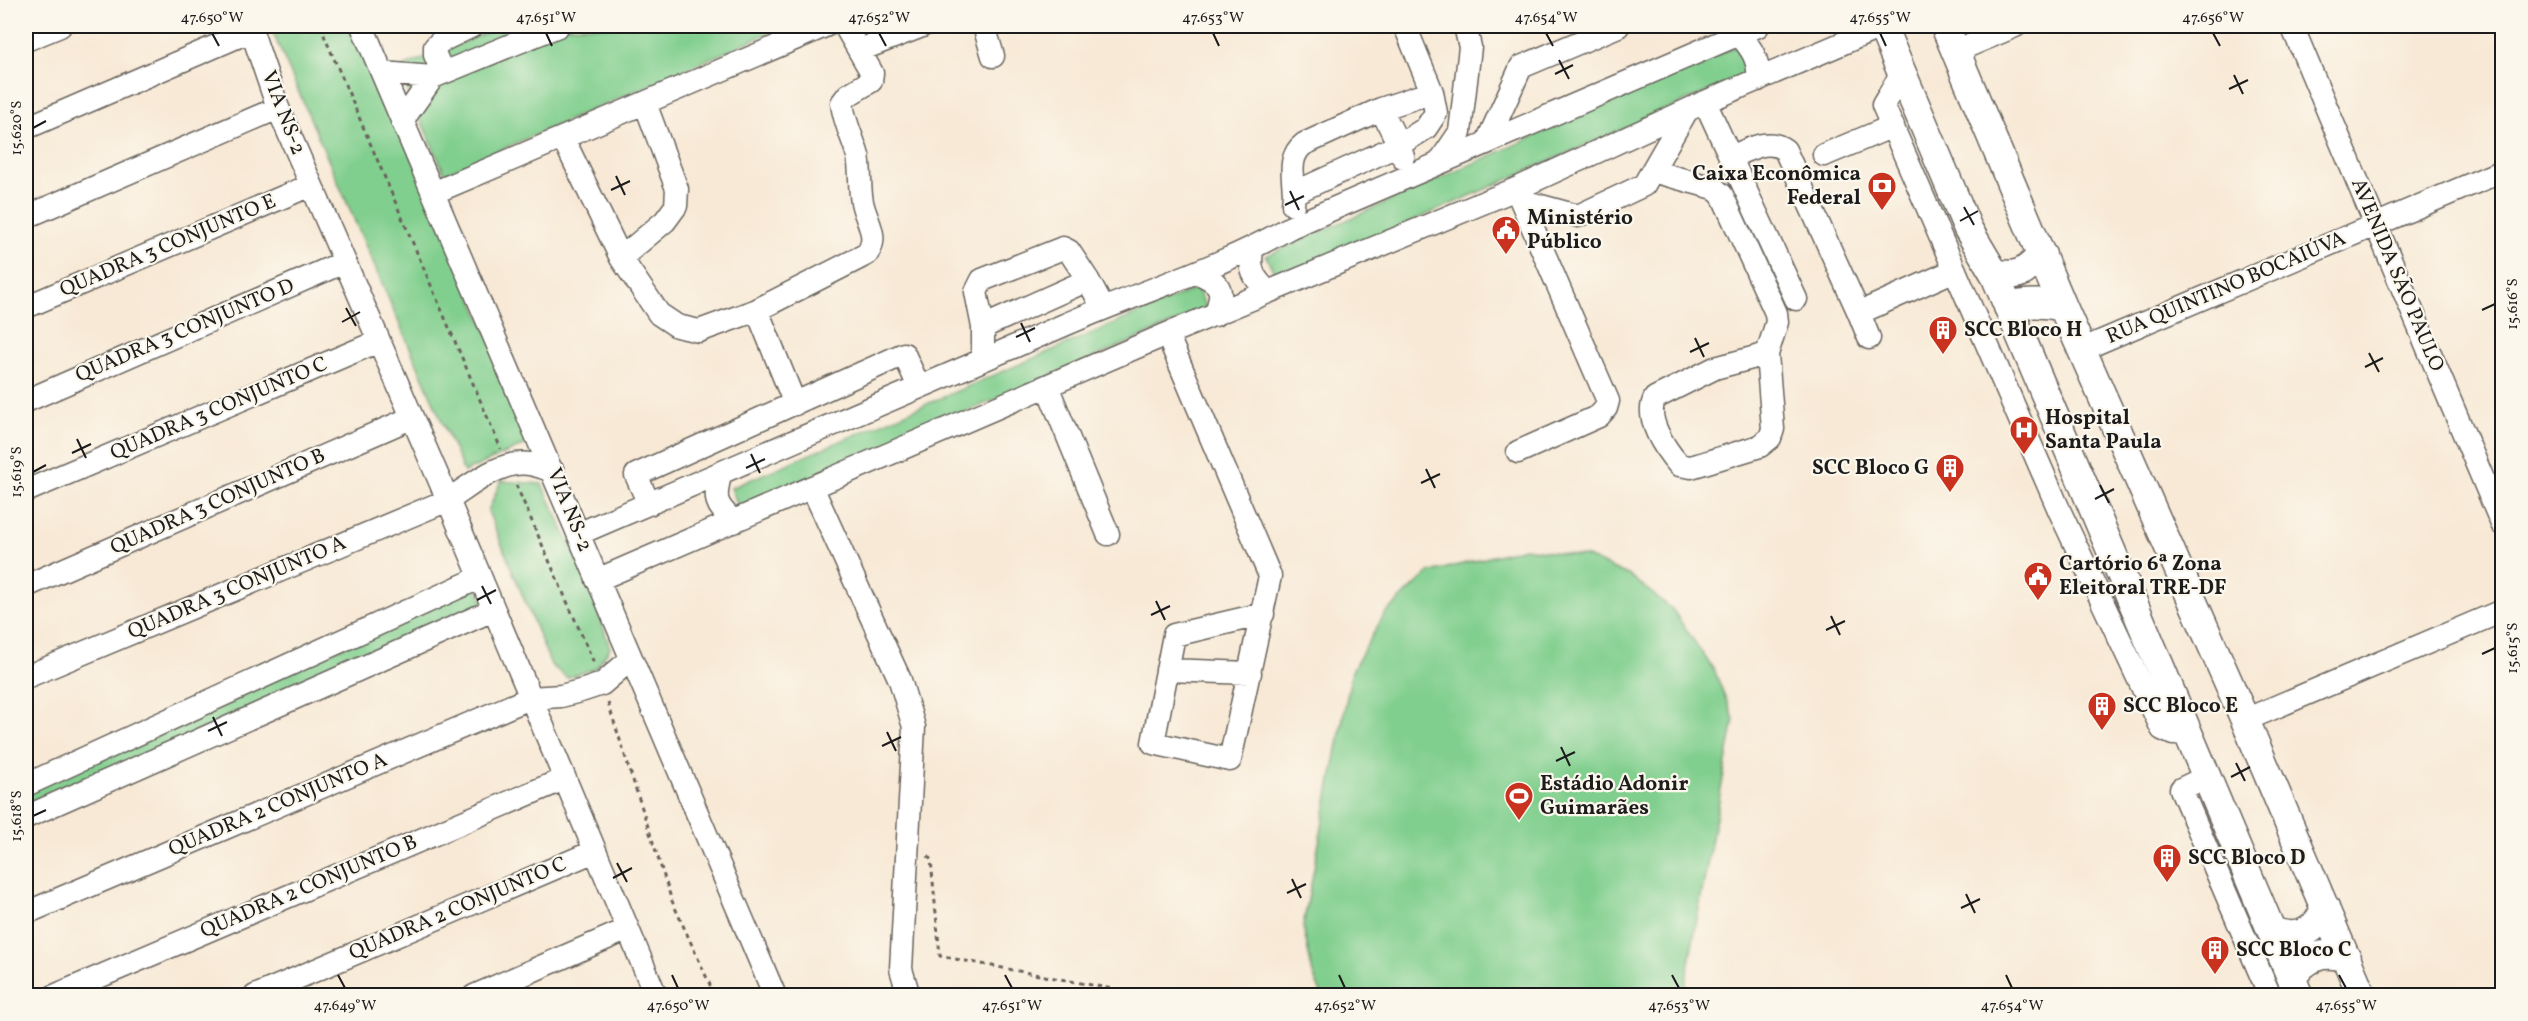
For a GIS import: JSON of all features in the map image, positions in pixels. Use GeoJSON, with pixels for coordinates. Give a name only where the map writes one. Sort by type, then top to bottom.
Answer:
{"type":"FeatureCollection","features":[{"type":"Feature","properties":{"kind":"main road"},"geometry":{"type":"LineString","coordinates":[[1883,26],[1968,230],[1994,273],[2295,987]]}},
{"type":"Feature","properties":{"kind":"main road"},"geometry":{"type":"LineString","coordinates":[[1950,38],[2062,307],[2083,349],[2245,720],[2362,996]]}},
{"type":"Feature","properties":{"kind":"main road"},"geometry":{"type":"LineString","coordinates":[[1994,273],[2009,277],[2020,274],[2031,267],[2042,255]]}},
{"type":"Feature","properties":{"kind":"main road"},"geometry":{"type":"LineString","coordinates":[[2008,307],[2046,302],[2062,307]]}},
{"type":"Feature","properties":{"kind":"main road"},"geometry":{"type":"LineString","coordinates":[[2271,930],[2281,935],[2304,934],[2321,918],[2325,907]]}},
{"type":"Feature","properties":{"kind":"main road"},"geometry":{"type":"LineString","coordinates":[[2295,987],[2299,967],[2309,959],[2321,954],[2334,954],[2347,958]]}},
{"type":"Feature","properties":{"kind":"street"},"geometry":{"type":"LineString","coordinates":[[26,40],[60,26]]}},
{"type":"Feature","properties":{"kind":"street","name":"VIA NS-2"},"geometry":{"type":"LineString","coordinates":[[362,26],[775,996]]}},
{"type":"Feature","properties":{"kind":"street"},"geometry":{"type":"LineString","coordinates":[[438,75],[435,47],[441,40],[472,26]]}},
{"type":"Feature","properties":{"kind":"street"},"geometry":{"type":"LineString","coordinates":[[402,121],[438,75],[523,32],[558,26]]}},
{"type":"Feature","properties":{"kind":"street"},"geometry":{"type":"LineString","coordinates":[[433,194],[825,26]]}},
{"type":"Feature","properties":{"kind":"street"},"geometry":{"type":"LineString","coordinates":[[563,138],[621,258],[659,314],[677,326],[699,331],[757,310],[867,254],[873,246],[874,235],[862,203],[858,156],[843,115],[842,103],[848,95],[871,81],[872,73],[845,26]]}},
{"type":"Feature","properties":{"kind":"street"},"geometry":{"type":"LineString","coordinates":[[860,50],[922,26]]}},
{"type":"Feature","properties":{"kind":"street"},"geometry":{"type":"LineString","coordinates":[[984,26],[993,56]]}},
{"type":"Feature","properties":{"kind":"street"},"geometry":{"type":"LineString","coordinates":[[1294,193],[1399,145],[1426,128],[1436,113],[1432,92],[1405,26]]}},
{"type":"Feature","properties":{"kind":"street"},"geometry":{"type":"LineString","coordinates":[[1439,163],[1460,132],[1470,47],[1466,26]]}},
{"type":"Feature","properties":{"kind":"street"},"geometry":{"type":"LineString","coordinates":[[1487,142],[1521,67],[1618,26]]}},
{"type":"Feature","properties":{"kind":"street"},"geometry":{"type":"LineString","coordinates":[[597,580],[1167,334],[1268,292],[1519,195],[1696,107],[1883,26]]}},
{"type":"Feature","properties":{"kind":"street"},"geometry":{"type":"LineString","coordinates":[[1950,38],[2015,26]]}},
{"type":"Feature","properties":{"kind":"street","name":"AVENIDA SÃO PAULO"},"geometry":{"type":"LineString","coordinates":[[2292,26],[2502,524]]}},
{"type":"Feature","properties":{"kind":"street"},"geometry":{"type":"LineString","coordinates":[[26,128],[251,28]]}},
{"type":"Feature","properties":{"kind":"street","name":"VIA NS-2"},"geometry":{"type":"LineString","coordinates":[[251,28],[278,108],[448,500],[656,996]]}},
{"type":"Feature","properties":{"kind":"street"},"geometry":{"type":"LineString","coordinates":[[578,534],[720,475],[1103,308],[1198,273],[1252,250],[1291,227],[1748,30],[1752,49],[1758,61],[1758,80]]}},
{"type":"Feature","properties":{"kind":"street"},"geometry":{"type":"LineString","coordinates":[[382,73],[438,75]]}},
{"type":"Feature","properties":{"kind":"street"},"geometry":{"type":"LineString","coordinates":[[1902,73],[1883,105],[2060,512],[2162,729],[2172,734],[2187,731]]}},
{"type":"Feature","properties":{"kind":"street"},"geometry":{"type":"LineString","coordinates":[[1291,227],[1294,193],[1293,162],[1296,150],[1304,144],[1381,109],[1432,92]]}},
{"type":"Feature","properties":{"kind":"street"},"geometry":{"type":"LineString","coordinates":[[621,258],[665,221],[676,206],[677,189],[645,103]]}},
{"type":"Feature","properties":{"kind":"street"},"geometry":{"type":"LineString","coordinates":[[1696,107],[1730,157],[1796,299]]}},
{"type":"Feature","properties":{"kind":"street"},"geometry":{"type":"LineString","coordinates":[[1519,195],[1578,216],[1644,185],[1696,107]]}},
{"type":"Feature","properties":{"kind":"street"},"geometry":{"type":"LineString","coordinates":[[26,217],[278,108]]}},
{"type":"Feature","properties":{"kind":"street"},"geometry":{"type":"LineString","coordinates":[[1381,109],[1399,145],[1410,176]]}},
{"type":"Feature","properties":{"kind":"street"},"geometry":{"type":"LineString","coordinates":[[1824,155],[1893,126]]}},
{"type":"Feature","properties":{"kind":"street"},"geometry":{"type":"LineString","coordinates":[[1730,157],[1768,143],[1777,144],[1785,150],[1869,338]]}},
{"type":"Feature","properties":{"kind":"street"},"geometry":{"type":"LineString","coordinates":[[1652,171],[1714,188],[1722,195],[1776,313],[1777,322],[1767,354],[1773,429],[1770,438],[1760,446],[1691,467],[1679,465],[1664,443],[1651,415],[1651,406],[1655,398],[1714,368],[1767,354]]}},
{"type":"Feature","properties":{"kind":"street","name":"RUA QUINTINO BOCAIÚVA"},"geometry":{"type":"LineString","coordinates":[[2083,349],[2502,171]]}},
{"type":"Feature","properties":{"kind":"street","name":"QUADRA 3 CONJUNTO E"},"geometry":{"type":"LineString","coordinates":[[26,306],[311,185]]}},
{"type":"Feature","properties":{"kind":"street"},"geometry":{"type":"LineString","coordinates":[[1518,452],[1599,416],[1606,408],[1608,400],[1519,195]]}},
{"type":"Feature","properties":{"kind":"street"},"geometry":{"type":"LineString","coordinates":[[983,360],[983,327],[976,292],[982,280],[1063,248],[1069,250],[1103,308]]}},
{"type":"Feature","properties":{"kind":"street"},"geometry":{"type":"LineString","coordinates":[[1252,250],[1251,275],[1268,292]]}},
{"type":"Feature","properties":{"kind":"street","name":"QUADRA 3 CONJUNTO D"},"geometry":{"type":"LineString","coordinates":[[26,401],[344,262]]}},
{"type":"Feature","properties":{"kind":"street"},"geometry":{"type":"LineString","coordinates":[[1859,313],[1955,270]]}},
{"type":"Feature","properties":{"kind":"street"},"geometry":{"type":"LineString","coordinates":[[1198,273],[1212,279],[1219,286],[1222,296],[1215,315]]}},
{"type":"Feature","properties":{"kind":"street"},"geometry":{"type":"LineString","coordinates":[[983,327],[1088,280]]}},
{"type":"Feature","properties":{"kind":"street"},"geometry":{"type":"LineString","coordinates":[[1977,319],[2008,307]]}},
{"type":"Feature","properties":{"kind":"street"},"geometry":{"type":"LineString","coordinates":[[757,310],[796,403],[777,449]]}},
{"type":"Feature","properties":{"kind":"street"},"geometry":{"type":"LineString","coordinates":[[1167,334],[1270,576],[1263,614],[1230,760],[1153,743],[1174,635],[1263,614]]}},
{"type":"Feature","properties":{"kind":"street","name":"QUADRA 3 CONJUNTO C"},"geometry":{"type":"LineString","coordinates":[[26,491],[378,341]]}},
{"type":"Feature","properties":{"kind":"street"},"geometry":{"type":"LineString","coordinates":[[649,504],[636,475],[904,354],[919,387]]}},
{"type":"Feature","properties":{"kind":"street"},"geometry":{"type":"LineString","coordinates":[[1047,386],[1082,499],[1108,534]]}},
{"type":"Feature","properties":{"kind":"street"},"geometry":{"type":"LineString","coordinates":[[796,403],[845,419]]}},
{"type":"Feature","properties":{"kind":"street","name":"QUADRA 3 CONJUNTO B"},"geometry":{"type":"LineString","coordinates":[[26,586],[411,418]]}},
{"type":"Feature","properties":{"kind":"street"},"geometry":{"type":"LineString","coordinates":[[507,465],[530,464],[553,471]]}},
{"type":"Feature","properties":{"kind":"street","name":"QUADRA 3 CONJUNTO A"},"geometry":{"type":"LineString","coordinates":[[26,677],[448,500],[488,474],[507,465]]}},
{"type":"Feature","properties":{"kind":"street"},"geometry":{"type":"LineString","coordinates":[[720,475],[716,501],[734,522]]}},
{"type":"Feature","properties":{"kind":"street"},"geometry":{"type":"LineString","coordinates":[[812,487],[903,690],[914,727],[902,969],[909,996]]}},
{"type":"Feature","properties":{"kind":"street"},"geometry":{"type":"LineString","coordinates":[[2060,512],[2088,500]]}},
{"type":"Feature","properties":{"kind":"street"},"geometry":{"type":"LineString","coordinates":[[26,785],[479,578]]}},
{"type":"Feature","properties":{"kind":"street"},"geometry":{"type":"LineString","coordinates":[[26,816],[493,610]]}},
{"type":"Feature","properties":{"kind":"street"},"geometry":{"type":"LineString","coordinates":[[2245,720],[2502,611]]}},
{"type":"Feature","properties":{"kind":"street"},"geometry":{"type":"LineString","coordinates":[[602,684],[631,659]]}},
{"type":"Feature","properties":{"kind":"street"},"geometry":{"type":"LineString","coordinates":[[1167,670],[1250,673]]}},
{"type":"Feature","properties":{"kind":"street","name":"QUADRA 2 CONJUNTO A"},"geometry":{"type":"LineString","coordinates":[[26,913],[530,698],[561,696],[602,684]]}},
{"type":"Feature","properties":{"kind":"street"},"geometry":{"type":"LineString","coordinates":[[234,690],[231,698],[232,708],[246,719]]}},
{"type":"Feature","properties":{"kind":"street"},"geometry":{"type":"LineString","coordinates":[[177,716],[187,720],[193,728],[191,743]]}},
{"type":"Feature","properties":{"kind":"street"},"geometry":{"type":"LineString","coordinates":[[2206,777],[2181,789],[2270,996]]}},
{"type":"Feature","properties":{"kind":"street","name":"QUADRA 2 CONJUNTO B"},"geometry":{"type":"LineString","coordinates":[[54,996],[564,779]]}},
{"type":"Feature","properties":{"kind":"street","name":"QUADRA 2 CONJUNTO C"},"geometry":{"type":"LineString","coordinates":[[255,996],[595,851]]}},
{"type":"Feature","properties":{"kind":"street"},"geometry":{"type":"LineString","coordinates":[[474,996],[628,929]]}},
{"type":"Feature","properties":{"kind":"path"},"geometry":{"type":"LineString","coordinates":[[320,26],[602,684],[672,901],[715,996]]}},
{"type":"Feature","properties":{"kind":"path"},"geometry":{"type":"LineString","coordinates":[[908,830],[931,860],[940,956],[1149,996]]}},
{"type":"Feature","properties":{"kind":"green space"},"geometry":{"type":"Polygon","coordinates":[[[270,26],[357,26],[533,441],[464,472],[270,26]]]}},
{"type":"Feature","properties":{"kind":"green space"},"geometry":{"type":"Polygon","coordinates":[[[502,26],[785,26],[445,174],[398,69],[502,26]]]}},
{"type":"Feature","properties":{"kind":"green space"},"geometry":{"type":"Polygon","coordinates":[[[1736,46],[1748,74],[1278,280],[1266,256],[1736,46]]]}},
{"type":"Feature","properties":{"kind":"green space"},"geometry":{"type":"Polygon","coordinates":[[[1197,288],[1207,309],[739,509],[731,488],[1197,288]]]}},
{"type":"Feature","properties":{"kind":"green space"},"geometry":{"type":"Polygon","coordinates":[[[501,481],[542,484],[591,589],[610,648],[596,668],[567,678],[551,665],[488,511],[501,481]]]}},
{"type":"Feature","properties":{"kind":"green space","name":"Estádio Adonir Guimarães"},"geometry":{"type":"Polygon","coordinates":[[[1524,548],[1587,557],[1630,576],[1672,609],[1714,670],[1734,719],[1683,995],[1322,995],[1313,974],[1303,926],[1352,671],[1384,615],[1428,573],[1524,548]]]}},
{"type":"Feature","properties":{"kind":"green space"},"geometry":{"type":"Polygon","coordinates":[[[476,586],[486,607],[26,807],[26,791],[476,586]]]}},
{"type":"Feature","properties":{"kind":"place","name":"Caixa Econômica Federal"},"geometry":{"type":"Point","coordinates":[1882,212]}},
{"type":"Feature","properties":{"kind":"place","name":"Ministério Público"},"geometry":{"type":"Point","coordinates":[1506,256]}},
{"type":"Feature","properties":{"kind":"place","name":"SCC Bloco H"},"geometry":{"type":"Point","coordinates":[1943,356]}},
{"type":"Feature","properties":{"kind":"place","name":"Hospital Santa Paula"},"geometry":{"type":"Point","coordinates":[2024,456]}},
{"type":"Feature","properties":{"kind":"place","name":"SCC Bloco G"},"geometry":{"type":"Point","coordinates":[1950,494]}},
{"type":"Feature","properties":{"kind":"place","name":"Cartório 6ª Zona Eleitoral TRE-DF"},"geometry":{"type":"Point","coordinates":[2038,602]}},
{"type":"Feature","properties":{"kind":"place","name":"SCC Bloco E"},"geometry":{"type":"Point","coordinates":[2102,732]}},
{"type":"Feature","properties":{"kind":"place","name":"Estádio Adonir Guimarães"},"geometry":{"type":"Point","coordinates":[1519,822]}},
{"type":"Feature","properties":{"kind":"place","name":"SCC Bloco D"},"geometry":{"type":"Point","coordinates":[2167,884]}},
{"type":"Feature","properties":{"kind":"place","name":"SCC Bloco C"},"geometry":{"type":"Point","coordinates":[2215,976]}}]}
